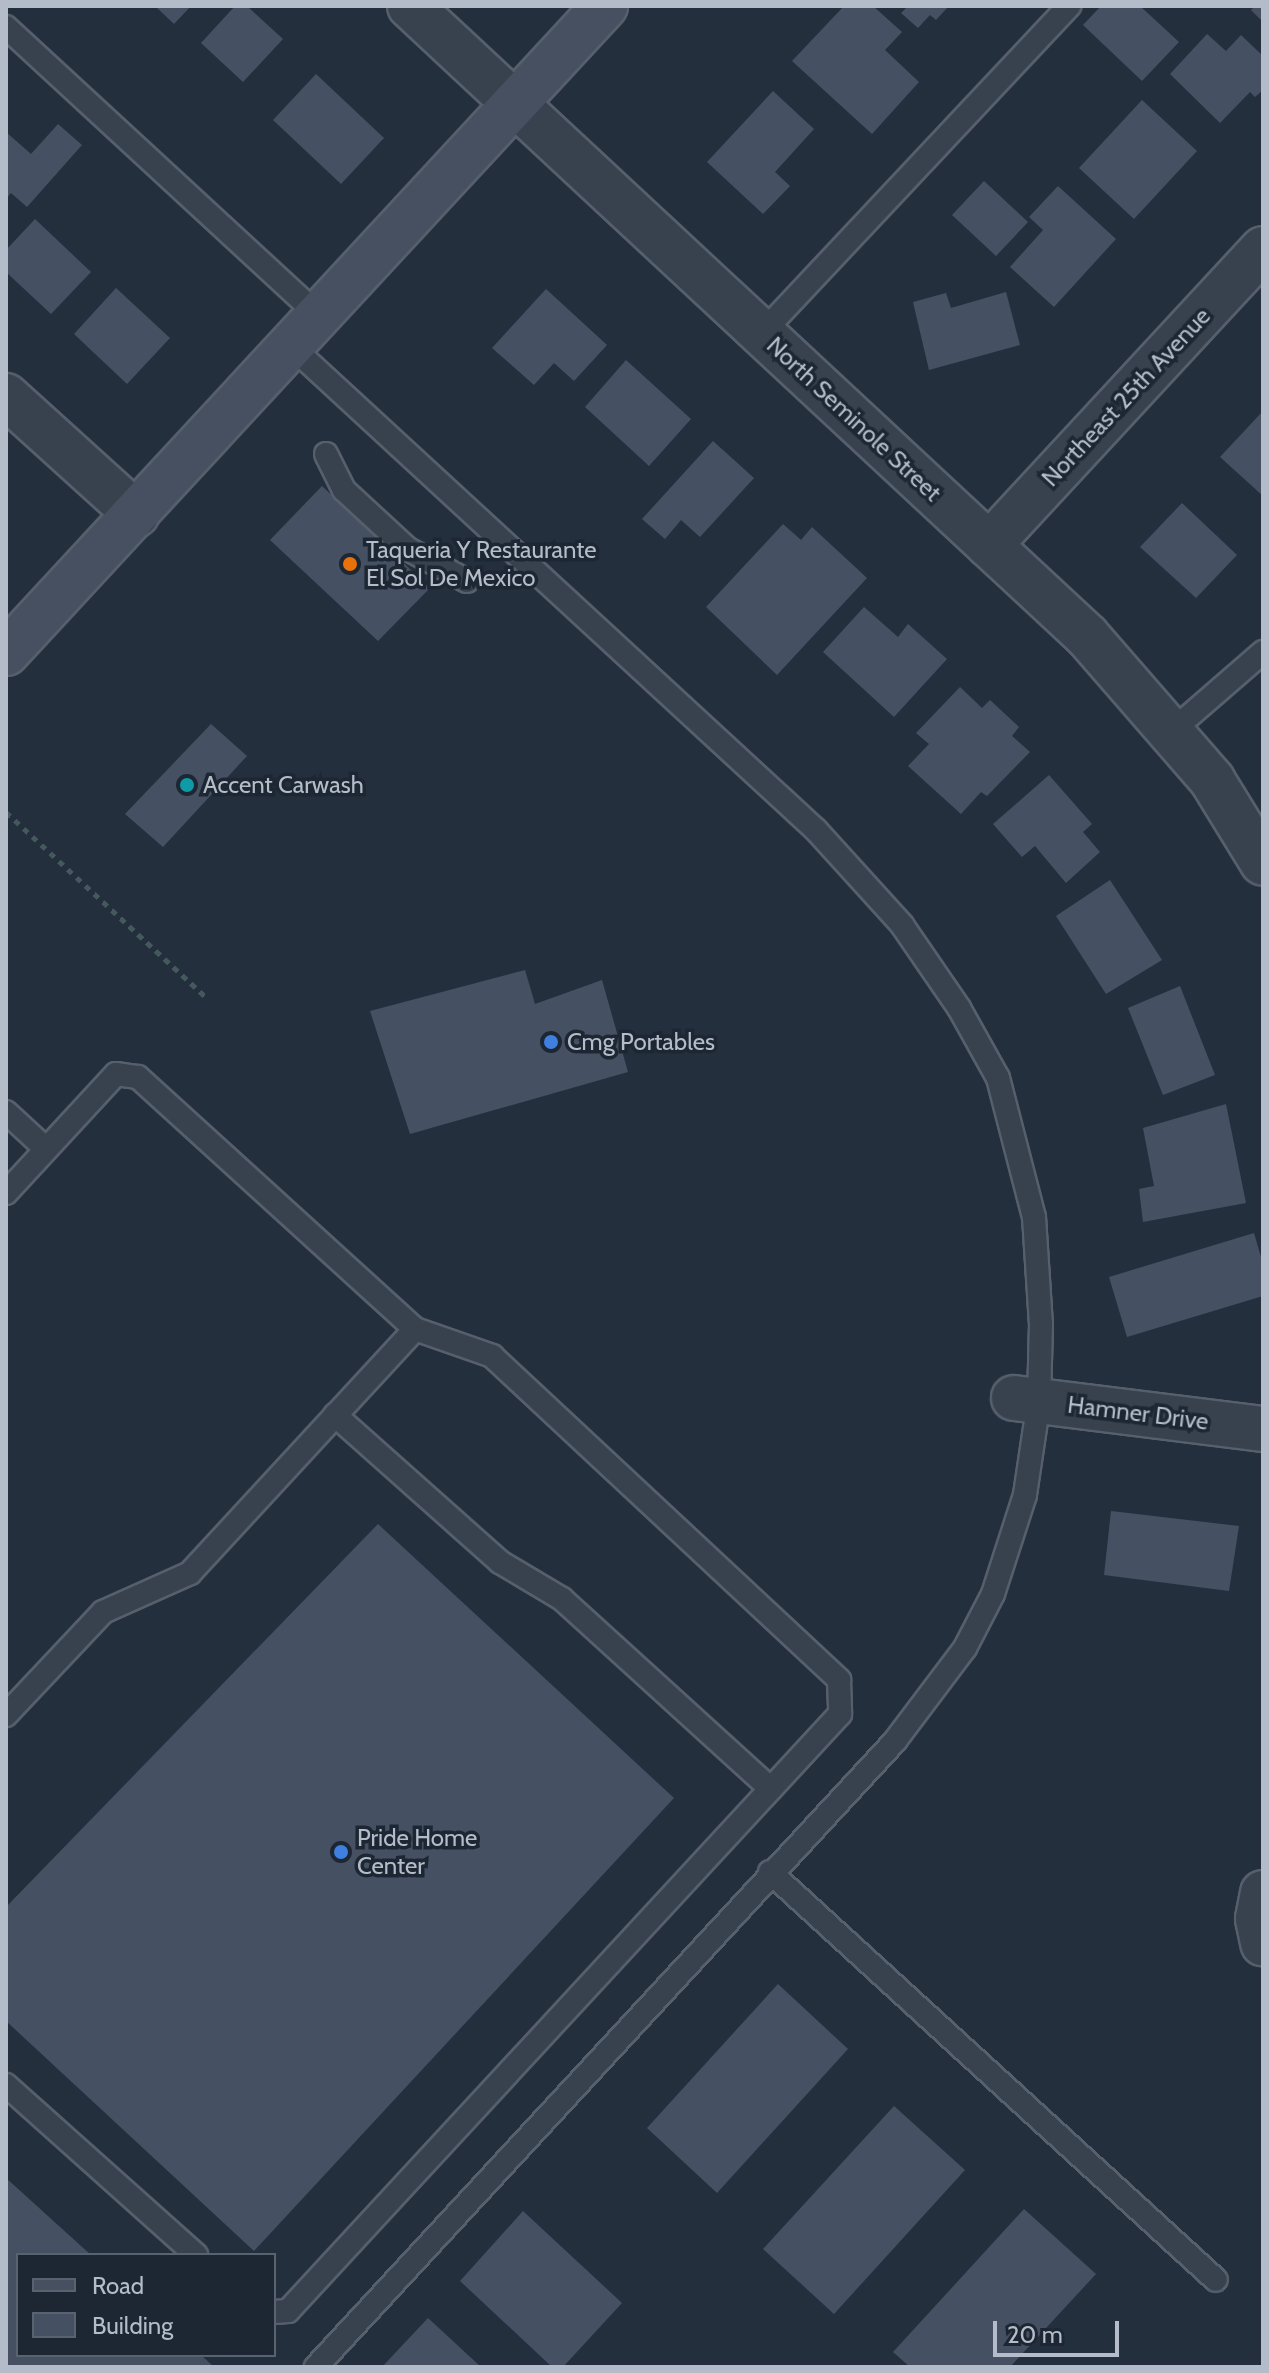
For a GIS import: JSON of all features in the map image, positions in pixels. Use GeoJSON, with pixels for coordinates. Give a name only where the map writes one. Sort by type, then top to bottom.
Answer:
{"type":"FeatureCollection","features":[{"type":"Feature","properties":{"kind":"main road"},"geometry":{"type":"LineString","coordinates":[[6,653],[605,6]]}},
{"type":"Feature","properties":{"kind":"street","name":"North Seminole Street"},"geometry":{"type":"LineString","coordinates":[[410,6],[1087,636],[1173,730],[1212,780],[1263,863]]}},
{"type":"Feature","properties":{"kind":"street","name":"Northeast 25th Avenue"},"geometry":{"type":"LineString","coordinates":[[989,545],[1263,249]]}},
{"type":"Feature","properties":{"kind":"street"},"geometry":{"type":"LineString","coordinates":[[6,396],[136,514]]}},
{"type":"Feature","properties":{"kind":"street","name":"Hamner Drive"},"geometry":{"type":"LineString","coordinates":[[1026,1400],[1263,1429]]}},
{"type":"Feature","properties":{"kind":"street"},"geometry":{"type":"LineString","coordinates":[[1263,1893],[1258,1919],[1263,1943]]}},
{"type":"Feature","properties":{"kind":"lane"},"geometry":{"type":"LineString","coordinates":[[762,333],[1069,6]]}},
{"type":"Feature","properties":{"kind":"lane"},"geometry":{"type":"LineString","coordinates":[[6,27],[305,331],[816,830],[902,925],[959,1008],[998,1078],[1034,1217],[1041,1324],[1026,1400],[1025,1495],[993,1594],[965,1648],[895,1741],[770,1872],[316,2367]]}},
{"type":"Feature","properties":{"kind":"lane"},"geometry":{"type":"LineString","coordinates":[[326,454],[344,490],[408,549],[467,581]]}},
{"type":"Feature","properties":{"kind":"lane"},"geometry":{"type":"LineString","coordinates":[[1173,730],[1263,652]]}},
{"type":"Feature","properties":{"kind":"lane"},"geometry":{"type":"LineString","coordinates":[[6,1193],[116,1074],[138,1077],[415,1329],[492,1356],[839,1680],[840,1714],[288,2311],[276,2312]]}},
{"type":"Feature","properties":{"kind":"lane"},"geometry":{"type":"LineString","coordinates":[[6,1112],[46,1149]]}},
{"type":"Feature","properties":{"kind":"lane"},"geometry":{"type":"LineString","coordinates":[[6,1715],[103,1612],[190,1573],[415,1329]]}},
{"type":"Feature","properties":{"kind":"lane"},"geometry":{"type":"LineString","coordinates":[[335,1415],[500,1562],[562,1599],[771,1789]]}},
{"type":"Feature","properties":{"kind":"lane"},"geometry":{"type":"LineString","coordinates":[[770,1872],[1216,2280]]}},
{"type":"Feature","properties":{"kind":"lane"},"geometry":{"type":"LineString","coordinates":[[6,2085],[194,2253]]}},
{"type":"Feature","properties":{"kind":"path"},"geometry":{"type":"LineString","coordinates":[[6,812],[205,996]]}},
{"type":"Feature","properties":{"kind":"building"},"geometry":{"type":"Polygon","coordinates":[[[155,6],[191,6],[174,24],[155,6]]]}},
{"type":"Feature","properties":{"kind":"building"},"geometry":{"type":"Polygon","coordinates":[[[235,6],[247,6],[283,39],[243,82],[201,43],[235,6]]]}},
{"type":"Feature","properties":{"kind":"building"},"geometry":{"type":"Polygon","coordinates":[[[844,6],[873,6],[902,32],[885,50],[919,82],[872,134],[792,61],[844,6]]]}},
{"type":"Feature","properties":{"kind":"building"},"geometry":{"type":"Polygon","coordinates":[[[908,6],[949,6],[936,20],[930,15],[918,28],[901,13],[908,6]]]}},
{"type":"Feature","properties":{"kind":"building"},"geometry":{"type":"Polygon","coordinates":[[[1101,6],[1140,6],[1179,42],[1142,81],[1083,25],[1101,6]]]}},
{"type":"Feature","properties":{"kind":"building"},"geometry":{"type":"Polygon","coordinates":[[[1255,6],[1263,6],[1263,22],[1251,10],[1255,6]]]}},
{"type":"Feature","properties":{"kind":"building"},"geometry":{"type":"Polygon","coordinates":[[[1207,34],[1226,51],[1241,35],[1263,56],[1263,90],[1255,97],[1250,92],[1220,123],[1170,74],[1207,34]]]}},
{"type":"Feature","properties":{"kind":"building"},"geometry":{"type":"Polygon","coordinates":[[[316,74],[384,138],[341,184],[273,120],[316,74]]]}},
{"type":"Feature","properties":{"kind":"building"},"geometry":{"type":"Polygon","coordinates":[[[773,91],[814,129],[775,172],[790,186],[763,214],[707,162],[773,91]]]}},
{"type":"Feature","properties":{"kind":"building"},"geometry":{"type":"Polygon","coordinates":[[[1142,100],[1197,151],[1134,219],[1079,168],[1142,100]]]}},
{"type":"Feature","properties":{"kind":"building"},"geometry":{"type":"Polygon","coordinates":[[[58,124],[82,145],[27,207],[11,193],[6,199],[6,132],[31,154],[58,124]]]}},
{"type":"Feature","properties":{"kind":"building"},"geometry":{"type":"Polygon","coordinates":[[[984,181],[1028,222],[996,256],[952,215],[984,181]]]}},
{"type":"Feature","properties":{"kind":"building"},"geometry":{"type":"Polygon","coordinates":[[[1058,186],[1116,239],[1054,307],[1010,267],[1043,230],[1029,217],[1058,186]]]}},
{"type":"Feature","properties":{"kind":"building"},"geometry":{"type":"Polygon","coordinates":[[[35,219],[91,272],[51,314],[6,272],[6,250],[35,219]]]}},
{"type":"Feature","properties":{"kind":"building"},"geometry":{"type":"Polygon","coordinates":[[[116,288],[170,338],[127,384],[74,334],[116,288]]]}},
{"type":"Feature","properties":{"kind":"building"},"geometry":{"type":"Polygon","coordinates":[[[546,289],[607,345],[574,381],[554,363],[534,385],[492,348],[546,289]]]}},
{"type":"Feature","properties":{"kind":"building"},"geometry":{"type":"Polygon","coordinates":[[[1006,292],[1020,345],[929,370],[913,302],[946,293],[951,308],[1006,292]]]}},
{"type":"Feature","properties":{"kind":"building"},"geometry":{"type":"Polygon","coordinates":[[[626,360],[691,419],[649,466],[585,407],[626,360]]]}},
{"type":"Feature","properties":{"kind":"building"},"geometry":{"type":"Polygon","coordinates":[[[1263,411],[1263,496],[1220,457],[1263,411]]]}},
{"type":"Feature","properties":{"kind":"building"},"geometry":{"type":"Polygon","coordinates":[[[713,441],[754,478],[700,537],[681,520],[665,539],[642,519],[713,441]]]}},
{"type":"Feature","properties":{"kind":"building","name":"Taqueria Y Restaurante El Sol De Mexico"},"geometry":{"type":"Polygon","coordinates":[[[322,486],[430,588],[378,641],[270,540],[322,486]]]}},
{"type":"Feature","properties":{"kind":"building"},"geometry":{"type":"Polygon","coordinates":[[[1182,503],[1237,555],[1196,598],[1140,547],[1182,503]]]}},
{"type":"Feature","properties":{"kind":"building"},"geometry":{"type":"Polygon","coordinates":[[[783,524],[801,540],[812,527],[867,578],[777,675],[706,607],[783,524]]]}},
{"type":"Feature","properties":{"kind":"building"},"geometry":{"type":"Polygon","coordinates":[[[864,607],[898,637],[908,624],[947,659],[894,717],[823,652],[864,607]]]}},
{"type":"Feature","properties":{"kind":"building"},"geometry":{"type":"Polygon","coordinates":[[[960,687],[982,708],[990,700],[1019,727],[1012,736],[1030,752],[987,796],[981,792],[961,814],[908,766],[929,744],[916,733],[960,687]]]}},
{"type":"Feature","properties":{"kind":"building","name":"Accent Carwash"},"geometry":{"type":"Polygon","coordinates":[[[211,724],[247,756],[163,847],[125,814],[211,724]]]}},
{"type":"Feature","properties":{"kind":"building"},"geometry":{"type":"Polygon","coordinates":[[[1049,775],[1092,824],[1083,832],[1100,852],[1066,883],[1035,846],[1022,857],[993,824],[1049,775]]]}},
{"type":"Feature","properties":{"kind":"building"},"geometry":{"type":"Polygon","coordinates":[[[1110,880],[1162,960],[1106,994],[1056,916],[1110,880]]]}},
{"type":"Feature","properties":{"kind":"building"},"geometry":{"type":"Polygon","coordinates":[[[525,970],[535,1004],[602,980],[628,1072],[410,1134],[370,1011],[525,970]]]}},
{"type":"Feature","properties":{"kind":"building"},"geometry":{"type":"Polygon","coordinates":[[[1180,986],[1215,1075],[1163,1095],[1128,1008],[1180,986]]]}},
{"type":"Feature","properties":{"kind":"building"},"geometry":{"type":"Polygon","coordinates":[[[1226,1104],[1246,1203],[1143,1222],[1139,1189],[1154,1186],[1143,1128],[1226,1104]]]}},
{"type":"Feature","properties":{"kind":"building"},"geometry":{"type":"Polygon","coordinates":[[[1254,1233],[1263,1264],[1263,1296],[1127,1337],[1109,1277],[1254,1233]]]}},
{"type":"Feature","properties":{"kind":"building"},"geometry":{"type":"Polygon","coordinates":[[[1111,1511],[1239,1526],[1229,1591],[1104,1575],[1111,1511]]]}},
{"type":"Feature","properties":{"kind":"building","name":"Pride Home Center"},"geometry":{"type":"Polygon","coordinates":[[[378,1524],[674,1798],[254,2251],[6,2021],[6,1907],[378,1524]]]}},
{"type":"Feature","properties":{"kind":"building"},"geometry":{"type":"Polygon","coordinates":[[[778,1984],[848,2049],[717,2193],[647,2128],[778,1984]]]}},
{"type":"Feature","properties":{"kind":"building"},"geometry":{"type":"Polygon","coordinates":[[[894,2106],[965,2170],[834,2314],[763,2249],[894,2106]]]}},
{"type":"Feature","properties":{"kind":"building"},"geometry":{"type":"Polygon","coordinates":[[[6,2178],[89,2253],[16,2253],[16,2357],[203,2357],[214,2367],[6,2367],[6,2178]]]}},
{"type":"Feature","properties":{"kind":"building"},"geometry":{"type":"Polygon","coordinates":[[[1024,2209],[1096,2274],[1010,2367],[910,2367],[893,2352],[1024,2209]]]}},
{"type":"Feature","properties":{"kind":"building"},"geometry":{"type":"Polygon","coordinates":[[[523,2211],[622,2303],[563,2367],[552,2367],[460,2281],[523,2211]]]}},
{"type":"Feature","properties":{"kind":"building"},"geometry":{"type":"Polygon","coordinates":[[[428,2318],[481,2367],[382,2367],[428,2318]]]}},
{"type":"Feature","properties":{"kind":"place","name":"Taqueria Y Restaurante El Sol De Mexico"},"geometry":{"type":"Point","coordinates":[350,564]}},
{"type":"Feature","properties":{"kind":"place","name":"Accent Carwash"},"geometry":{"type":"Point","coordinates":[187,785]}},
{"type":"Feature","properties":{"kind":"place","name":"Cmg Portables"},"geometry":{"type":"Point","coordinates":[551,1042]}},
{"type":"Feature","properties":{"kind":"place","name":"Pride Home Center"},"geometry":{"type":"Point","coordinates":[341,1852]}}]}
